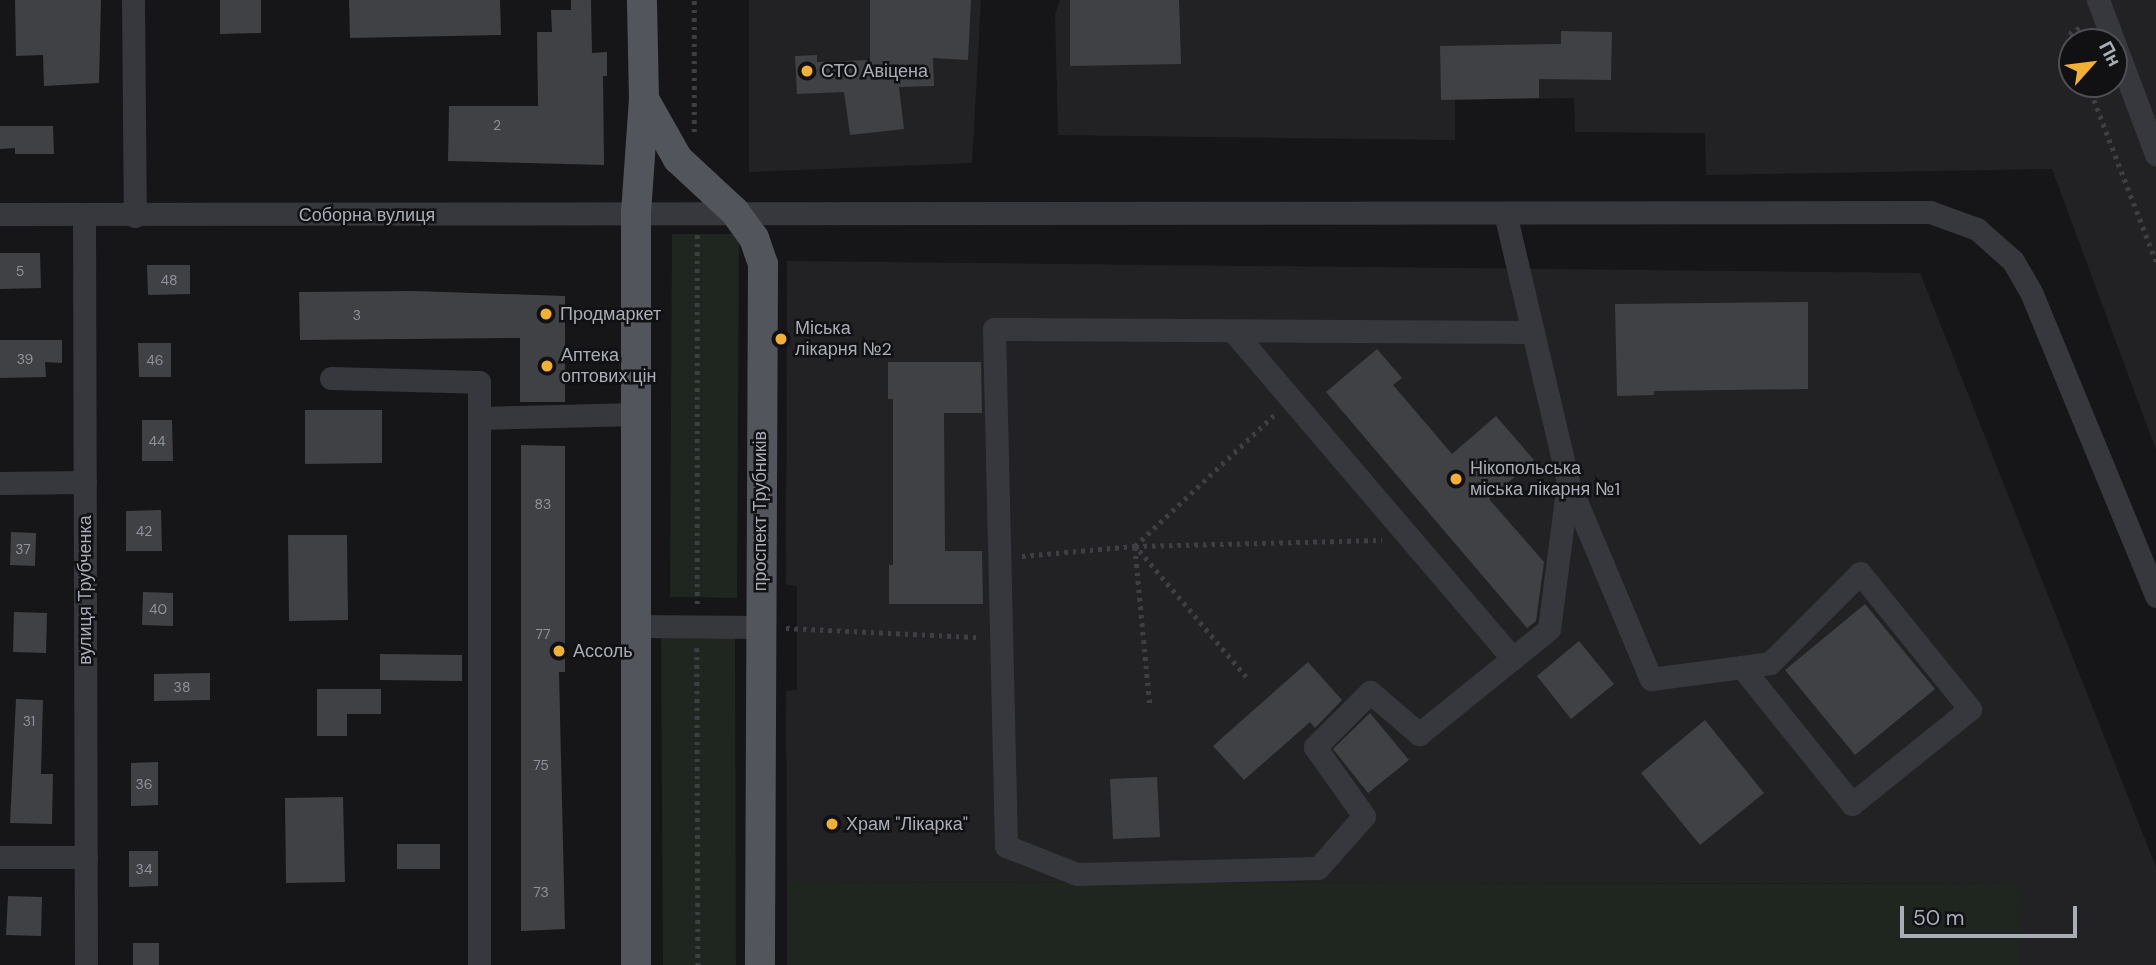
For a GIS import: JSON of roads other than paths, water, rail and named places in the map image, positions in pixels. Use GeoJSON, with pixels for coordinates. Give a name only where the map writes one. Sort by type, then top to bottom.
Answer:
{"type":"FeatureCollection","features":[{"type":"Feature","properties":{"kind":"main road","name":"проспект Трубників"},"geometry":{"type":"LineString","coordinates":[[636,965],[636,213],[644,99],[642,0]]}},
{"type":"Feature","properties":{"kind":"main road","name":"проспект Трубників"},"geometry":{"type":"LineString","coordinates":[[644,99],[678,159],[735,212],[754,238],[763,264],[760,965]]}},
{"type":"Feature","properties":{"kind":"street"},"geometry":{"type":"LineString","coordinates":[[133,0],[135,216]]}},
{"type":"Feature","properties":{"kind":"street"},"geometry":{"type":"LineString","coordinates":[[2098,0],[2156,154]]}},
{"type":"Feature","properties":{"kind":"street","name":"Соборна вулиця"},"geometry":{"type":"LineString","coordinates":[[0,214],[135,216],[696,211],[1930,212],[1976,229],[2012,261],[2031,292],[2156,596]]}},
{"type":"Feature","properties":{"kind":"street"},"geometry":{"type":"LineString","coordinates":[[1505,213],[1568,482],[1651,679],[1770,663],[1860,573],[1970,709],[1852,804],[1742,667]]}},
{"type":"Feature","properties":{"kind":"street","name":"вулиця Трубченка"},"geometry":{"type":"LineString","coordinates":[[84,214],[86,965]]}},
{"type":"Feature","properties":{"kind":"street"},"geometry":{"type":"LineString","coordinates":[[1533,332],[994,329],[1006,846],[1077,874],[1318,868],[1364,817],[1315,747],[1370,692],[1419,734],[1549,629],[1568,482]]}},
{"type":"Feature","properties":{"kind":"street"},"geometry":{"type":"LineString","coordinates":[[1233,331],[1513,659]]}},
{"type":"Feature","properties":{"kind":"street"},"geometry":{"type":"LineString","coordinates":[[331,378],[479,382],[479,965]]}},
{"type":"Feature","properties":{"kind":"street"},"geometry":{"type":"LineString","coordinates":[[479,418],[636,414]]}},
{"type":"Feature","properties":{"kind":"street"},"geometry":{"type":"LineString","coordinates":[[0,483],[85,482]]}},
{"type":"Feature","properties":{"kind":"street"},"geometry":{"type":"LineString","coordinates":[[635,626],[760,626]]}},
{"type":"Feature","properties":{"kind":"street"},"geometry":{"type":"LineString","coordinates":[[0,857],[86,857]]}},
{"type":"Feature","properties":{"kind":"place","name":"СТО Авіцена"},"geometry":{"type":"Point","coordinates":[807,71]}},
{"type":"Feature","properties":{"kind":"place","name":"Продмаркет"},"geometry":{"type":"Point","coordinates":[546,314]}},
{"type":"Feature","properties":{"kind":"place","name":"Міська лікарня №2"},"geometry":{"type":"Point","coordinates":[781,339]}},
{"type":"Feature","properties":{"kind":"place","name":"Аптека оптових цін"},"geometry":{"type":"Point","coordinates":[547,366]}},
{"type":"Feature","properties":{"kind":"place","name":"Нікопольська міська лікарня №1"},"geometry":{"type":"Point","coordinates":[1456,479]}},
{"type":"Feature","properties":{"kind":"place","name":"Ассоль"},"geometry":{"type":"Point","coordinates":[559,651]}},
{"type":"Feature","properties":{"kind":"place","name":"Храм \"Лікарка\""},"geometry":{"type":"Point","coordinates":[832,824]}}]}
